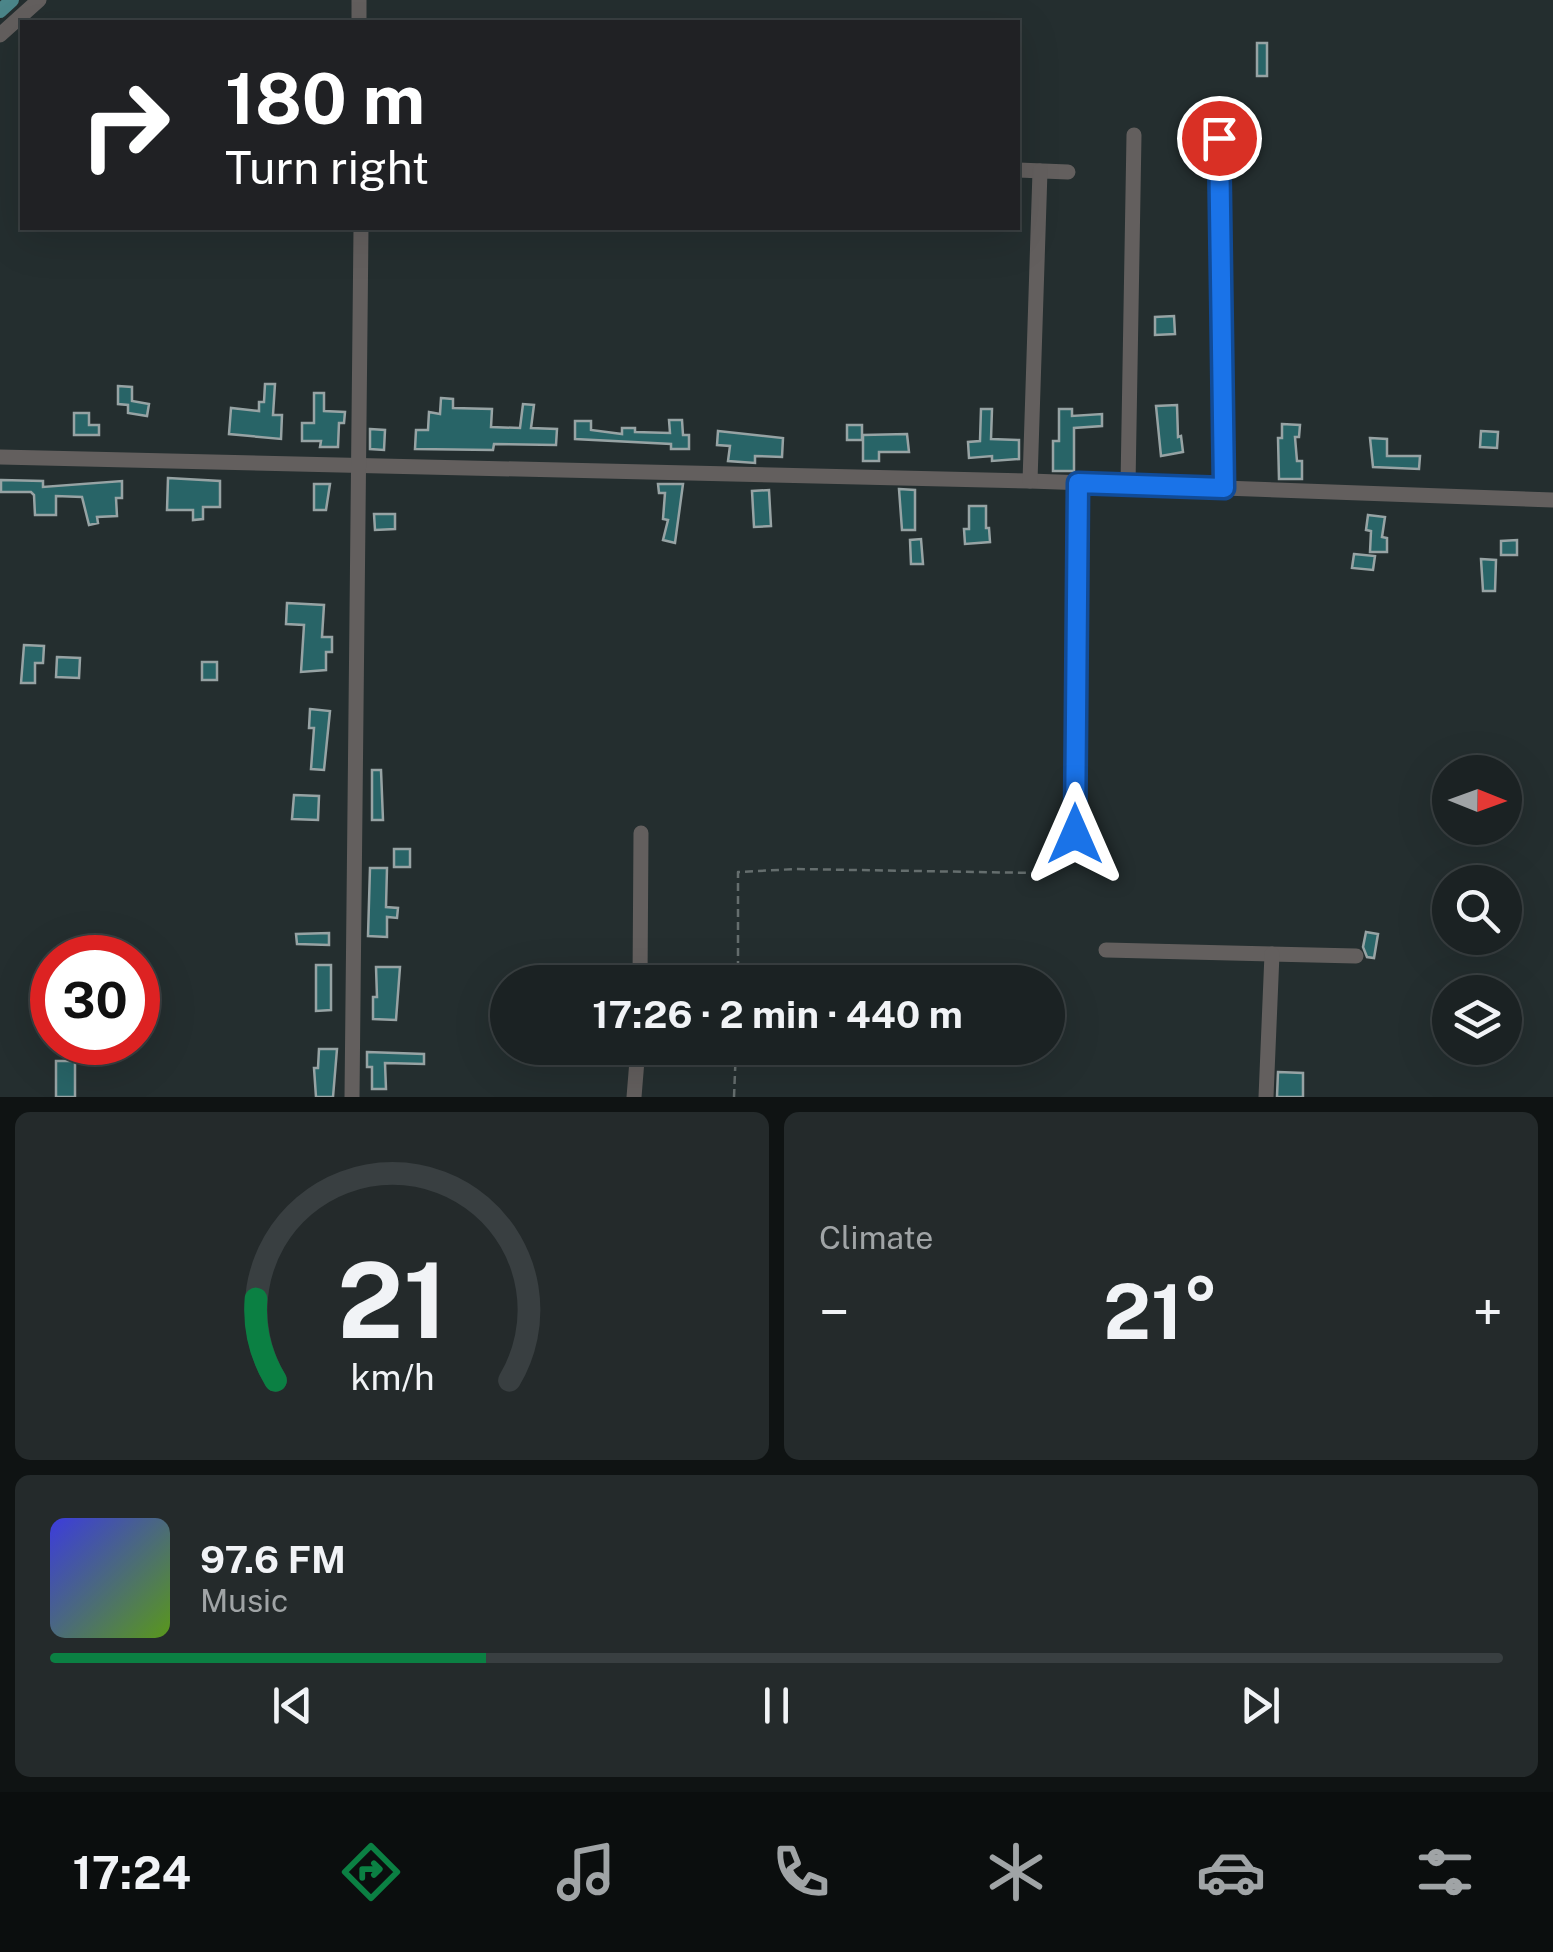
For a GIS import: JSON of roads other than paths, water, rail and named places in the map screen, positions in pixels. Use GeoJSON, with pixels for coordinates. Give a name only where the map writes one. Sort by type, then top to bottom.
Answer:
{"type":"FeatureCollection","features":[{"type":"Feature","properties":{"kind":"street"},"geometry":{"type":"LineString","coordinates":[[0,35],[40,0]]}},
{"type":"Feature","properties":{"kind":"street"},"geometry":{"type":"LineString","coordinates":[[1128,484],[1134,135]]}},
{"type":"Feature","properties":{"kind":"street"},"geometry":{"type":"LineString","coordinates":[[1219,138],[1224,488]]}},
{"type":"Feature","properties":{"kind":"street"},"geometry":{"type":"LineString","coordinates":[[1020,170],[1068,172]]}},
{"type":"Feature","properties":{"kind":"street"},"geometry":{"type":"LineString","coordinates":[[1030,481],[1040,171]]}},
{"type":"Feature","properties":{"kind":"street"},"geometry":{"type":"LineString","coordinates":[[352,1097],[361,230]]}},
{"type":"Feature","properties":{"kind":"street"},"geometry":{"type":"LineString","coordinates":[[0,457],[1030,481],[1553,500]]}},
{"type":"Feature","properties":{"kind":"street"},"geometry":{"type":"LineString","coordinates":[[1075,834],[1078,483]]}},
{"type":"Feature","properties":{"kind":"street"},"geometry":{"type":"LineString","coordinates":[[640,965],[641,834]]}},
{"type":"Feature","properties":{"kind":"street"},"geometry":{"type":"LineString","coordinates":[[1106,950],[1356,956]]}},
{"type":"Feature","properties":{"kind":"street"},"geometry":{"type":"LineString","coordinates":[[1266,1097],[1272,954]]}},
{"type":"Feature","properties":{"kind":"street"},"geometry":{"type":"LineString","coordinates":[[634,1097],[637,1065]]}},
{"type":"Feature","properties":{"kind":"waterway"},"geometry":{"type":"LineString","coordinates":[[0,11],[12,0]]}}]}
